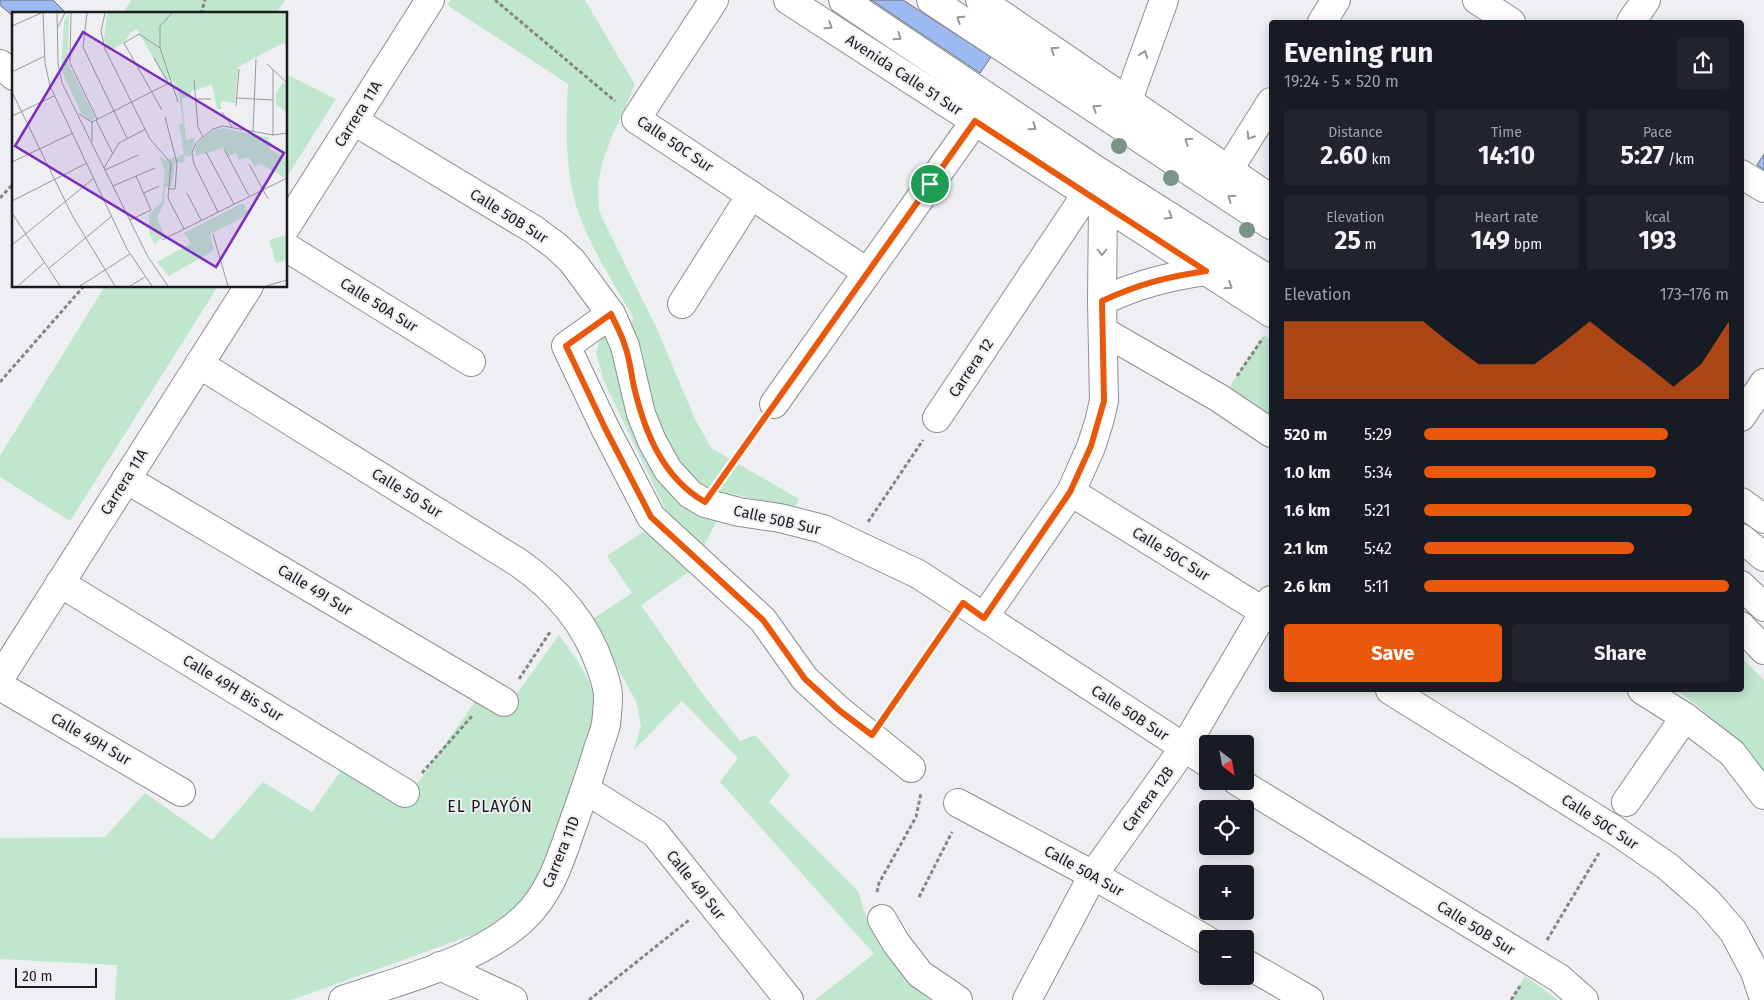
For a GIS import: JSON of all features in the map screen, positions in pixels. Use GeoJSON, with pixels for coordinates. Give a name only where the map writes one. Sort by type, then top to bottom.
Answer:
{"type":"FeatureCollection","features":[{"type":"Feature","properties":{"kind":"street","name":"Carrera 11A"},"geometry":{"type":"LineString","coordinates":[[288,224],[430,0]]}},
{"type":"Feature","properties":{"kind":"street"},"geometry":{"type":"LineString","coordinates":[[636,119],[714,0]]}},
{"type":"Feature","properties":{"kind":"street","name":"Avenida Calle 51 Sur"},"geometry":{"type":"LineString","coordinates":[[788,0],[1206,271],[1266,318]]}},
{"type":"Feature","properties":{"kind":"street"},"geometry":{"type":"LineString","coordinates":[[843,0],[1093,168],[1269,281]]}},
{"type":"Feature","properties":{"kind":"street"},"geometry":{"type":"LineString","coordinates":[[931,0],[1269,224]]}},
{"type":"Feature","properties":{"kind":"street"},"geometry":{"type":"LineString","coordinates":[[980,0],[1269,198]]}},
{"type":"Feature","properties":{"kind":"street"},"geometry":{"type":"LineString","coordinates":[[1128,100],[1164,0]]}},
{"type":"Feature","properties":{"kind":"street"},"geometry":{"type":"LineString","coordinates":[[1323,20],[1336,0]]}},
{"type":"Feature","properties":{"kind":"street"},"geometry":{"type":"LineString","coordinates":[[1477,0],[1508,20]]}},
{"type":"Feature","properties":{"kind":"street"},"geometry":{"type":"LineString","coordinates":[[1632,20],[1646,0]]}},
{"type":"Feature","properties":{"kind":"street"},"geometry":{"type":"LineString","coordinates":[[0,64],[12,74]]}},
{"type":"Feature","properties":{"kind":"street"},"geometry":{"type":"LineString","coordinates":[[1229,169],[1269,105]]}},
{"type":"Feature","properties":{"kind":"street","name":"Calle 50C Sur"},"geometry":{"type":"LineString","coordinates":[[636,119],[867,272]]}},
{"type":"Feature","properties":{"kind":"street","name":"Calle 50B Sur"},"geometry":{"type":"LineString","coordinates":[[354,121],[533,229],[572,261],[611,314],[625,346],[641,414],[652,441],[668,470],[690,494],[705,502],[739,512],[780,518],[823,529],[918,574],[1199,757]]}},
{"type":"Feature","properties":{"kind":"street"},"geometry":{"type":"LineString","coordinates":[[774,404],[975,121]]}},
{"type":"Feature","properties":{"kind":"street"},"geometry":{"type":"LineString","coordinates":[[1744,176],[1764,188]]}},
{"type":"Feature","properties":{"kind":"street"},"geometry":{"type":"LineString","coordinates":[[682,304],[751,195]]}},
{"type":"Feature","properties":{"kind":"street"},"geometry":{"type":"LineString","coordinates":[[974,610],[1070,492],[1091,446],[1104,401],[1102,301],[1095,198]]}},
{"type":"Feature","properties":{"kind":"street","name":"Carrera 12"},"geometry":{"type":"LineString","coordinates":[[937,418],[1095,198]]}},
{"type":"Feature","properties":{"kind":"street","name":"Calle 50A Sur"},"geometry":{"type":"LineString","coordinates":[[288,248],[471,362]]}},
{"type":"Feature","properties":{"kind":"street"},"geometry":{"type":"LineString","coordinates":[[1102,301],[1152,281],[1206,271]]}},
{"type":"Feature","properties":{"kind":"street","name":"Carrera 11A"},"geometry":{"type":"LineString","coordinates":[[0,678],[248,288]]}},
{"type":"Feature","properties":{"kind":"street"},"geometry":{"type":"LineString","coordinates":[[611,314],[566,346],[605,428],[651,517],[763,620],[805,679],[840,711],[911,768]]}},
{"type":"Feature","properties":{"kind":"street"},"geometry":{"type":"LineString","coordinates":[[1103,331],[1219,398],[1269,432]]}},
{"type":"Feature","properties":{"kind":"street","name":"Calle 50 Sur"},"geometry":{"type":"LineString","coordinates":[[199,364],[542,579],[583,626],[594,646]]}},
{"type":"Feature","properties":{"kind":"street"},"geometry":{"type":"LineString","coordinates":[[1744,413],[1764,383]]}},
{"type":"Feature","properties":{"kind":"street","name":"Calle 49I Sur"},"geometry":{"type":"LineString","coordinates":[[126,479],[497,698]]}},
{"type":"Feature","properties":{"kind":"street","name":"Calle 50C Sur"},"geometry":{"type":"LineString","coordinates":[[1070,492],[1269,609]]}},
{"type":"Feature","properties":{"kind":"street"},"geometry":{"type":"LineString","coordinates":[[1744,504],[1764,519]]}},
{"type":"Feature","properties":{"kind":"street"},"geometry":{"type":"LineString","coordinates":[[1744,540],[1764,557]]}},
{"type":"Feature","properties":{"kind":"street","name":"Calle 49H Bis Sur"},"geometry":{"type":"LineString","coordinates":[[60,583],[405,793]]}},
{"type":"Feature","properties":{"kind":"street"},"geometry":{"type":"LineString","coordinates":[[1744,588],[1764,607]]}},
{"type":"Feature","properties":{"kind":"street","name":"Carrera 12B"},"geometry":{"type":"LineString","coordinates":[[1027,1000],[1093,876],[1184,748],[1269,609]]}},
{"type":"Feature","properties":{"kind":"street"},"geometry":{"type":"LineString","coordinates":[[1744,629],[1764,650]]}},
{"type":"Feature","properties":{"kind":"street","name":"Carrera 11D"},"geometry":{"type":"LineString","coordinates":[[343,1000],[440,966],[482,947],[502,936],[525,917],[543,897],[554,876],[586,790],[606,725],[608,693],[594,646]]}},
{"type":"Feature","properties":{"kind":"street","name":"Calle 49H Sur"},"geometry":{"type":"LineString","coordinates":[[0,686],[181,792]]}},
{"type":"Feature","properties":{"kind":"street","name":"Calle 50C Sur"},"geometry":{"type":"LineString","coordinates":[[1393,692],[1616,831],[1667,866],[1707,900],[1732,931],[1755,972],[1764,999]]}},
{"type":"Feature","properties":{"kind":"street"},"geometry":{"type":"LineString","coordinates":[[1645,692],[1685,717],[1732,753],[1764,795]]}},
{"type":"Feature","properties":{"kind":"street"},"geometry":{"type":"LineString","coordinates":[[1626,802],[1685,717]]}},
{"type":"Feature","properties":{"kind":"street","name":"Calle 49I Sur"},"geometry":{"type":"LineString","coordinates":[[586,790],[655,834],[787,999]]}},
{"type":"Feature","properties":{"kind":"street","name":"Calle 50B Sur"},"geometry":{"type":"LineString","coordinates":[[1252,790],[1559,978],[1584,1000]]}},
{"type":"Feature","properties":{"kind":"street","name":"Calle 50A Sur"},"geometry":{"type":"LineString","coordinates":[[962,805],[1199,936]]}},
{"type":"Feature","properties":{"kind":"street"},"geometry":{"type":"LineString","coordinates":[[882,919],[896,944],[920,974],[958,1000]]}},
{"type":"Feature","properties":{"kind":"street"},"geometry":{"type":"LineString","coordinates":[[440,966],[513,1000]]}},
{"type":"Feature","properties":{"kind":"street"},"geometry":{"type":"LineString","coordinates":[[1254,968],[1310,1000]]}},
{"type":"Feature","properties":{"kind":"path","name":"Calle 50C Sur"},"geometry":{"type":"LineString","coordinates":[[495,0],[636,119]]}},
{"type":"Feature","properties":{"kind":"path"},"geometry":{"type":"LineString","coordinates":[[0,198],[12,185]]}},
{"type":"Feature","properties":{"kind":"path"},"geometry":{"type":"LineString","coordinates":[[0,382],[82,288]]}},
{"type":"Feature","properties":{"kind":"path"},"geometry":{"type":"LineString","coordinates":[[1219,398],[1225,394],[1266,318]]}},
{"type":"Feature","properties":{"kind":"path"},"geometry":{"type":"LineString","coordinates":[[705,502],[774,404]]}},
{"type":"Feature","properties":{"kind":"path"},"geometry":{"type":"LineString","coordinates":[[855,543],[937,418]]}},
{"type":"Feature","properties":{"kind":"path"},"geometry":{"type":"LineString","coordinates":[[405,793],[497,698],[567,606]]}},
{"type":"Feature","properties":{"kind":"path"},"geometry":{"type":"LineString","coordinates":[[872,735],[974,610]]}},
{"type":"Feature","properties":{"kind":"path"},"geometry":{"type":"LineString","coordinates":[[882,919],[876,899],[879,882],[916,817],[921,797],[920,784],[911,768]]}},
{"type":"Feature","properties":{"kind":"path"},"geometry":{"type":"LineString","coordinates":[[919,897],[962,805]]}},
{"type":"Feature","properties":{"kind":"path"},"geometry":{"type":"LineString","coordinates":[[1511,1000],[1602,848]]}},
{"type":"Feature","properties":{"kind":"path"},"geometry":{"type":"LineString","coordinates":[[589,1000],[711,902]]}},
{"type":"Feature","properties":{"kind":"green space"},"geometry":{"type":"Polygon","coordinates":[[[131,0],[285,0],[277,12],[124,12],[131,0]]]}},
{"type":"Feature","properties":{"kind":"green space"},"geometry":{"type":"Polygon","coordinates":[[[451,0],[585,0],[635,85],[603,160],[598,184],[599,211],[657,329],[694,417],[711,448],[799,499],[794,509],[733,494],[692,570],[641,605],[701,692],[740,741],[755,735],[790,775],[769,802],[858,891],[868,923],[886,951],[951,1000],[815,1000],[874,954],[720,782],[738,758],[682,701],[634,750],[641,726],[636,701],[591,620],[632,593],[607,556],[668,515],[604,381],[596,353],[601,337],[634,319],[593,247],[575,202],[568,158],[568,84],[447,5],[451,0]]]}},
{"type":"Feature","properties":{"kind":"green space"},"geometry":{"type":"Polygon","coordinates":[[[288,75],[336,99],[288,175],[288,75]]]}},
{"type":"Feature","properties":{"kind":"green space"},"geometry":{"type":"Polygon","coordinates":[[[104,288],[217,288],[70,521],[0,477],[0,456],[104,288]]]}},
{"type":"Feature","properties":{"kind":"green space"},"geometry":{"type":"Polygon","coordinates":[[[1264,335],[1269,339],[1269,421],[1225,394],[1264,335]]]}},
{"type":"Feature","properties":{"kind":"green space"},"geometry":{"type":"Polygon","coordinates":[[[559,635],[589,681],[598,714],[551,859],[526,898],[486,930],[292,1000],[115,1000],[117,965],[0,959],[0,838],[105,837],[145,793],[212,840],[263,782],[312,812],[342,769],[405,801],[477,699],[503,713],[559,635]]]}},
{"type":"Feature","properties":{"kind":"green space"},"geometry":{"type":"Polygon","coordinates":[[[1744,660],[1764,680],[1764,773],[1743,744],[1678,692],[1744,692],[1744,660]]]}},
{"type":"Feature","properties":{"kind":"green space"},"geometry":{"type":"Polygon","coordinates":[[[1525,976],[1558,1000],[1511,1000],[1525,976]]]}},
{"type":"Feature","properties":{"kind":"building"},"geometry":{"type":"Polygon","coordinates":[[[0,0],[53,0],[65,12],[12,12],[12,15],[0,5],[0,0]]]}},
{"type":"Feature","properties":{"kind":"building"},"geometry":{"type":"Polygon","coordinates":[[[871,0],[903,0],[991,57],[980,73],[871,0]]]}},
{"type":"Feature","properties":{"kind":"building"},"geometry":{"type":"Polygon","coordinates":[[[1764,154],[1764,170],[1757,165],[1764,154]]]}},
{"type":"Feature","properties":{"kind":"district","name":"EL PLAYÓN"},"geometry":{"type":"Point","coordinates":[490,806]}},
{"type":"Feature","properties":{"kind":"route"},"geometry":{"type":"LineString","coordinates":[[975,121],[1206,271],[1152,281],[1102,301],[1104,401],[1091,446],[1070,492],[984,618],[963,603],[872,735],[840,711],[805,679],[763,620],[651,517],[605,428],[566,346],[611,314],[625,346],[641,414],[652,441],[668,470],[690,494],[705,502],[930,184],[975,121]]}}]}
